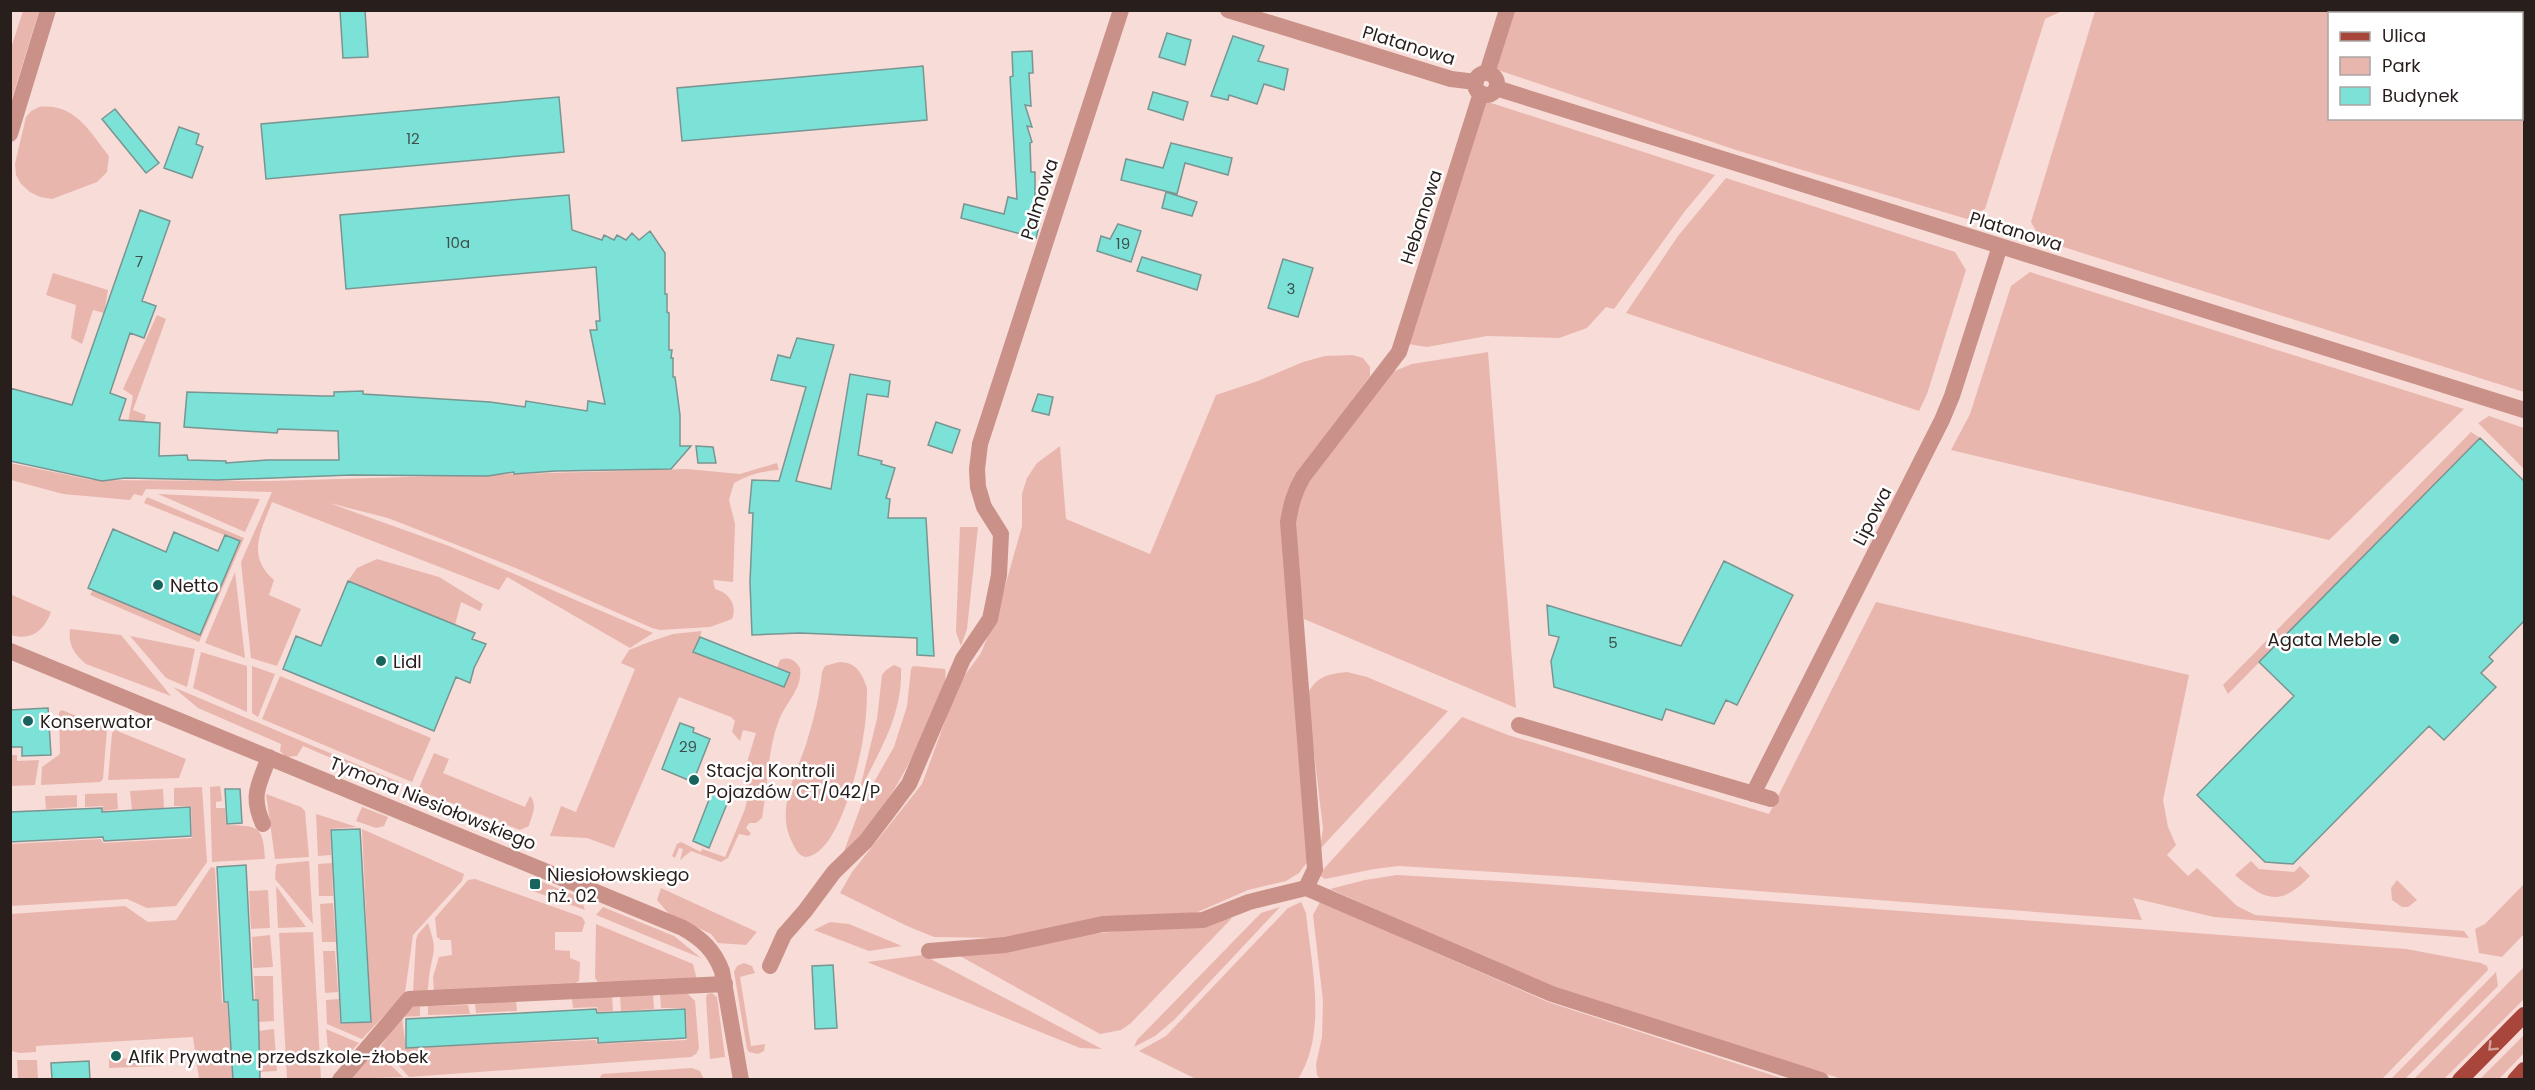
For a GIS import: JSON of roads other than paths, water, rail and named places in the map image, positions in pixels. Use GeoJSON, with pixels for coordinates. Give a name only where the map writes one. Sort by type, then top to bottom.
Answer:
{"type":"FeatureCollection","features":[{"type":"Feature","properties":{"kind":"main road"},"geometry":{"type":"LineString","coordinates":[[2460,1080],[2524,1015]]}},
{"type":"Feature","properties":{"kind":"main road"},"geometry":{"type":"LineString","coordinates":[[2515,1080],[2524,1070]]}},
{"type":"Feature","properties":{"kind":"street"},"geometry":{"type":"LineString","coordinates":[[10,134],[48,10]]}},
{"type":"Feature","properties":{"kind":"street","name":"Palmowa"},"geometry":{"type":"LineString","coordinates":[[770,966],[784,935],[834,872],[866,841],[909,784],[963,659],[990,619],[999,575],[1001,534],[984,507],[978,487],[977,469],[980,444],[1121,10]]}},
{"type":"Feature","properties":{"kind":"street","name":"Platanowa"},"geometry":{"type":"LineString","coordinates":[[1228,10],[1451,80],[1485,84],[2524,410]]}},
{"type":"Feature","properties":{"kind":"street","name":"Hebanowa"},"geometry":{"type":"LineString","coordinates":[[1306,888],[1315,869],[1288,522],[1291,505],[1295,490],[1303,477],[1399,352],[1485,84],[1506,10]]}},
{"type":"Feature","properties":{"kind":"street","name":"Lipowa"},"geometry":{"type":"LineString","coordinates":[[1753,794],[1942,420],[2001,246]]}},
{"type":"Feature","properties":{"kind":"street","name":"Tymona Niesiołowskiego"},"geometry":{"type":"LineString","coordinates":[[10,651],[698,936],[716,955],[725,984],[741,1080]]}},
{"type":"Feature","properties":{"kind":"street"},"geometry":{"type":"LineString","coordinates":[[1519,725],[1771,799]]}},
{"type":"Feature","properties":{"kind":"street"},"geometry":{"type":"LineString","coordinates":[[263,824],[256,809],[255,798],[268,757]]}},
{"type":"Feature","properties":{"kind":"street"},"geometry":{"type":"LineString","coordinates":[[929,951],[1005,945],[1103,924],[1203,920],[1249,902],[1306,888],[1552,994],[1821,1080]]}},
{"type":"Feature","properties":{"kind":"street"},"geometry":{"type":"LineString","coordinates":[[340,1080],[409,999],[725,984]]}},
{"type":"Feature","properties":{"kind":"place","name":"Netto"},"geometry":{"type":"Point","coordinates":[158,585]}},
{"type":"Feature","properties":{"kind":"place","name":"Agata Meble"},"geometry":{"type":"Point","coordinates":[2394,639]}},
{"type":"Feature","properties":{"kind":"place","name":"Lidl"},"geometry":{"type":"Point","coordinates":[381,661]}},
{"type":"Feature","properties":{"kind":"place","name":"Konserwator"},"geometry":{"type":"Point","coordinates":[28,721]}},
{"type":"Feature","properties":{"kind":"place","name":"Stacja Kontroli Pojazdów CT/042/P"},"geometry":{"type":"Point","coordinates":[694,780]}},
{"type":"Feature","properties":{"kind":"place","name":"Niesiołowskiego nż. 02"},"geometry":{"type":"Point","coordinates":[535,884]}},
{"type":"Feature","properties":{"kind":"place","name":"Alfik Prywatne przedszkole-żłobek"},"geometry":{"type":"Point","coordinates":[116,1056]}}]}
